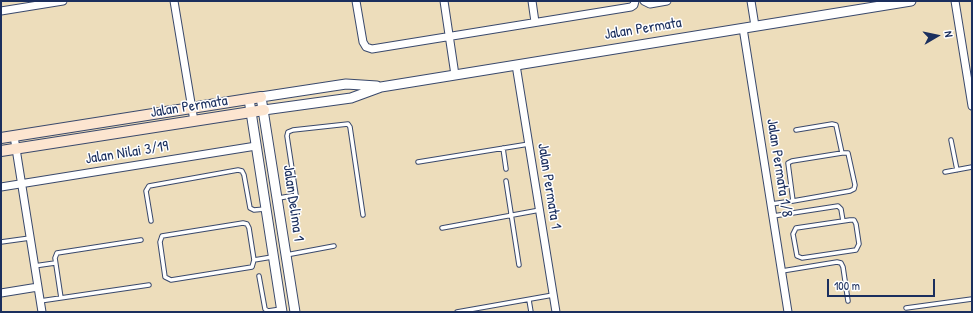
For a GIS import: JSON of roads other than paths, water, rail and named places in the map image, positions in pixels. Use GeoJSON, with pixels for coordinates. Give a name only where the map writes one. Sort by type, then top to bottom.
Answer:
{"type":"FeatureCollection","features":[{"type":"Feature","properties":{"kind":"main road","name":"Jalan Permata"},"geometry":{"type":"LineString","coordinates":[[1,138],[262,97]]}},
{"type":"Feature","properties":{"kind":"main road","name":"Jalan Permata"},"geometry":{"type":"LineString","coordinates":[[1,151],[264,110]]}},
{"type":"Feature","properties":{"kind":"street"},"geometry":{"type":"LineString","coordinates":[[1,11],[63,1]]}},
{"type":"Feature","properties":{"kind":"street"},"geometry":{"type":"LineString","coordinates":[[174,1],[194,121]]}},
{"type":"Feature","properties":{"kind":"street"},"geometry":{"type":"LineString","coordinates":[[356,1],[363,42],[369,48],[631,7],[634,5],[635,1]]}},
{"type":"Feature","properties":{"kind":"street"},"geometry":{"type":"LineString","coordinates":[[444,1],[455,74]]}},
{"type":"Feature","properties":{"kind":"street"},"geometry":{"type":"LineString","coordinates":[[532,1],[535,22]]}},
{"type":"Feature","properties":{"kind":"street"},"geometry":{"type":"LineString","coordinates":[[644,1],[648,4],[667,1]]}},
{"type":"Feature","properties":{"kind":"street"},"geometry":{"type":"LineString","coordinates":[[751,1],[755,26]]}},
{"type":"Feature","properties":{"kind":"street","name":"Jalan Permata"},"geometry":{"type":"LineString","coordinates":[[264,110],[351,98],[380,87],[455,74],[743,28],[876,4],[911,1]]}},
{"type":"Feature","properties":{"kind":"street"},"geometry":{"type":"LineString","coordinates":[[955,1],[972,106]]}},
{"type":"Feature","properties":{"kind":"street","name":"Jalan Permata 1/8"},"geometry":{"type":"LineString","coordinates":[[743,28],[788,312]]}},
{"type":"Feature","properties":{"kind":"street","name":"Jalan Permata 1"},"geometry":{"type":"LineString","coordinates":[[516,65],[556,312]]}},
{"type":"Feature","properties":{"kind":"street","name":"Jalan Permata"},"geometry":{"type":"LineString","coordinates":[[262,97],[346,84],[380,87]]}},
{"type":"Feature","properties":{"kind":"street","name":"Jalan Delima 1"},"geometry":{"type":"LineString","coordinates":[[262,97],[279,198],[295,312]]}},
{"type":"Feature","properties":{"kind":"street","name":"Jalan Delima 1"},"geometry":{"type":"LineString","coordinates":[[249,99],[282,311]]}},
{"type":"Feature","properties":{"kind":"street"},"geometry":{"type":"LineString","coordinates":[[14,136],[42,312]]}},
{"type":"Feature","properties":{"kind":"street","name":"Jalan Nilai 3/19"},"geometry":{"type":"LineString","coordinates":[[1,187],[256,146]]}},
{"type":"Feature","properties":{"kind":"street"},"geometry":{"type":"LineString","coordinates":[[1,292],[38,287]]}},
{"type":"Feature","properties":{"kind":"lane"},"geometry":{"type":"LineString","coordinates":[[279,198],[296,195],[287,136],[288,132],[293,130],[348,124],[350,127],[363,215]]}},
{"type":"Feature","properties":{"kind":"lane"},"geometry":{"type":"LineString","coordinates":[[796,130],[832,124],[836,125],[842,153]]}},
{"type":"Feature","properties":{"kind":"lane"},"geometry":{"type":"LineString","coordinates":[[951,140],[957,170]]}},
{"type":"Feature","properties":{"kind":"lane"},"geometry":{"type":"LineString","coordinates":[[418,162],[529,144]]}},
{"type":"Feature","properties":{"kind":"lane"},"geometry":{"type":"LineString","coordinates":[[503,148],[506,169]]}},
{"type":"Feature","properties":{"kind":"lane"},"geometry":{"type":"LineString","coordinates":[[771,204],[793,201],[850,191],[854,189],[850,157],[848,153],[792,161],[788,163],[793,201]]}},
{"type":"Feature","properties":{"kind":"lane"},"geometry":{"type":"LineString","coordinates":[[945,172],[972,167]]}},
{"type":"Feature","properties":{"kind":"lane"},"geometry":{"type":"LineString","coordinates":[[151,220],[146,191],[149,186],[238,170],[242,171],[244,175],[250,208],[254,210],[266,208]]}},
{"type":"Feature","properties":{"kind":"lane"},"geometry":{"type":"LineString","coordinates":[[506,181],[519,265]]}},
{"type":"Feature","properties":{"kind":"lane"},"geometry":{"type":"LineString","coordinates":[[773,216],[838,206],[841,209],[843,221]]}},
{"type":"Feature","properties":{"kind":"lane"},"geometry":{"type":"LineString","coordinates":[[442,228],[540,210]]}},
{"type":"Feature","properties":{"kind":"lane"},"geometry":{"type":"LineString","coordinates":[[854,220],[856,224],[859,244],[856,250],[802,258],[797,256],[793,234],[796,228],[843,221],[854,220]]}},
{"type":"Feature","properties":{"kind":"lane"},"geometry":{"type":"LineString","coordinates":[[243,223],[247,224],[249,228],[254,260],[252,267],[169,280],[165,275],[160,239],[164,235],[243,223]]}},
{"type":"Feature","properties":{"kind":"lane"},"geometry":{"type":"LineString","coordinates":[[1,242],[30,238]]}},
{"type":"Feature","properties":{"kind":"lane"},"geometry":{"type":"LineString","coordinates":[[61,298],[55,256],[59,252],[141,240]]}},
{"type":"Feature","properties":{"kind":"lane"},"geometry":{"type":"LineString","coordinates":[[286,255],[334,246]]}},
{"type":"Feature","properties":{"kind":"lane"},"geometry":{"type":"LineString","coordinates":[[254,260],[273,257]]}},
{"type":"Feature","properties":{"kind":"lane"},"geometry":{"type":"LineString","coordinates":[[782,271],[837,262],[841,263],[843,267],[848,301]]}},
{"type":"Feature","properties":{"kind":"lane"},"geometry":{"type":"LineString","coordinates":[[34,266],[56,263]]}},
{"type":"Feature","properties":{"kind":"lane"},"geometry":{"type":"LineString","coordinates":[[260,276],[265,308],[268,311],[282,311]]}},
{"type":"Feature","properties":{"kind":"lane"},"geometry":{"type":"LineString","coordinates":[[40,301],[149,285]]}},
{"type":"Feature","properties":{"kind":"lane"},"geometry":{"type":"LineString","coordinates":[[457,312],[554,295]]}},
{"type":"Feature","properties":{"kind":"lane"},"geometry":{"type":"LineString","coordinates":[[906,308],[972,299]]}},
{"type":"Feature","properties":{"kind":"lane"},"geometry":{"type":"LineString","coordinates":[[529,300],[531,312]]}}]}
